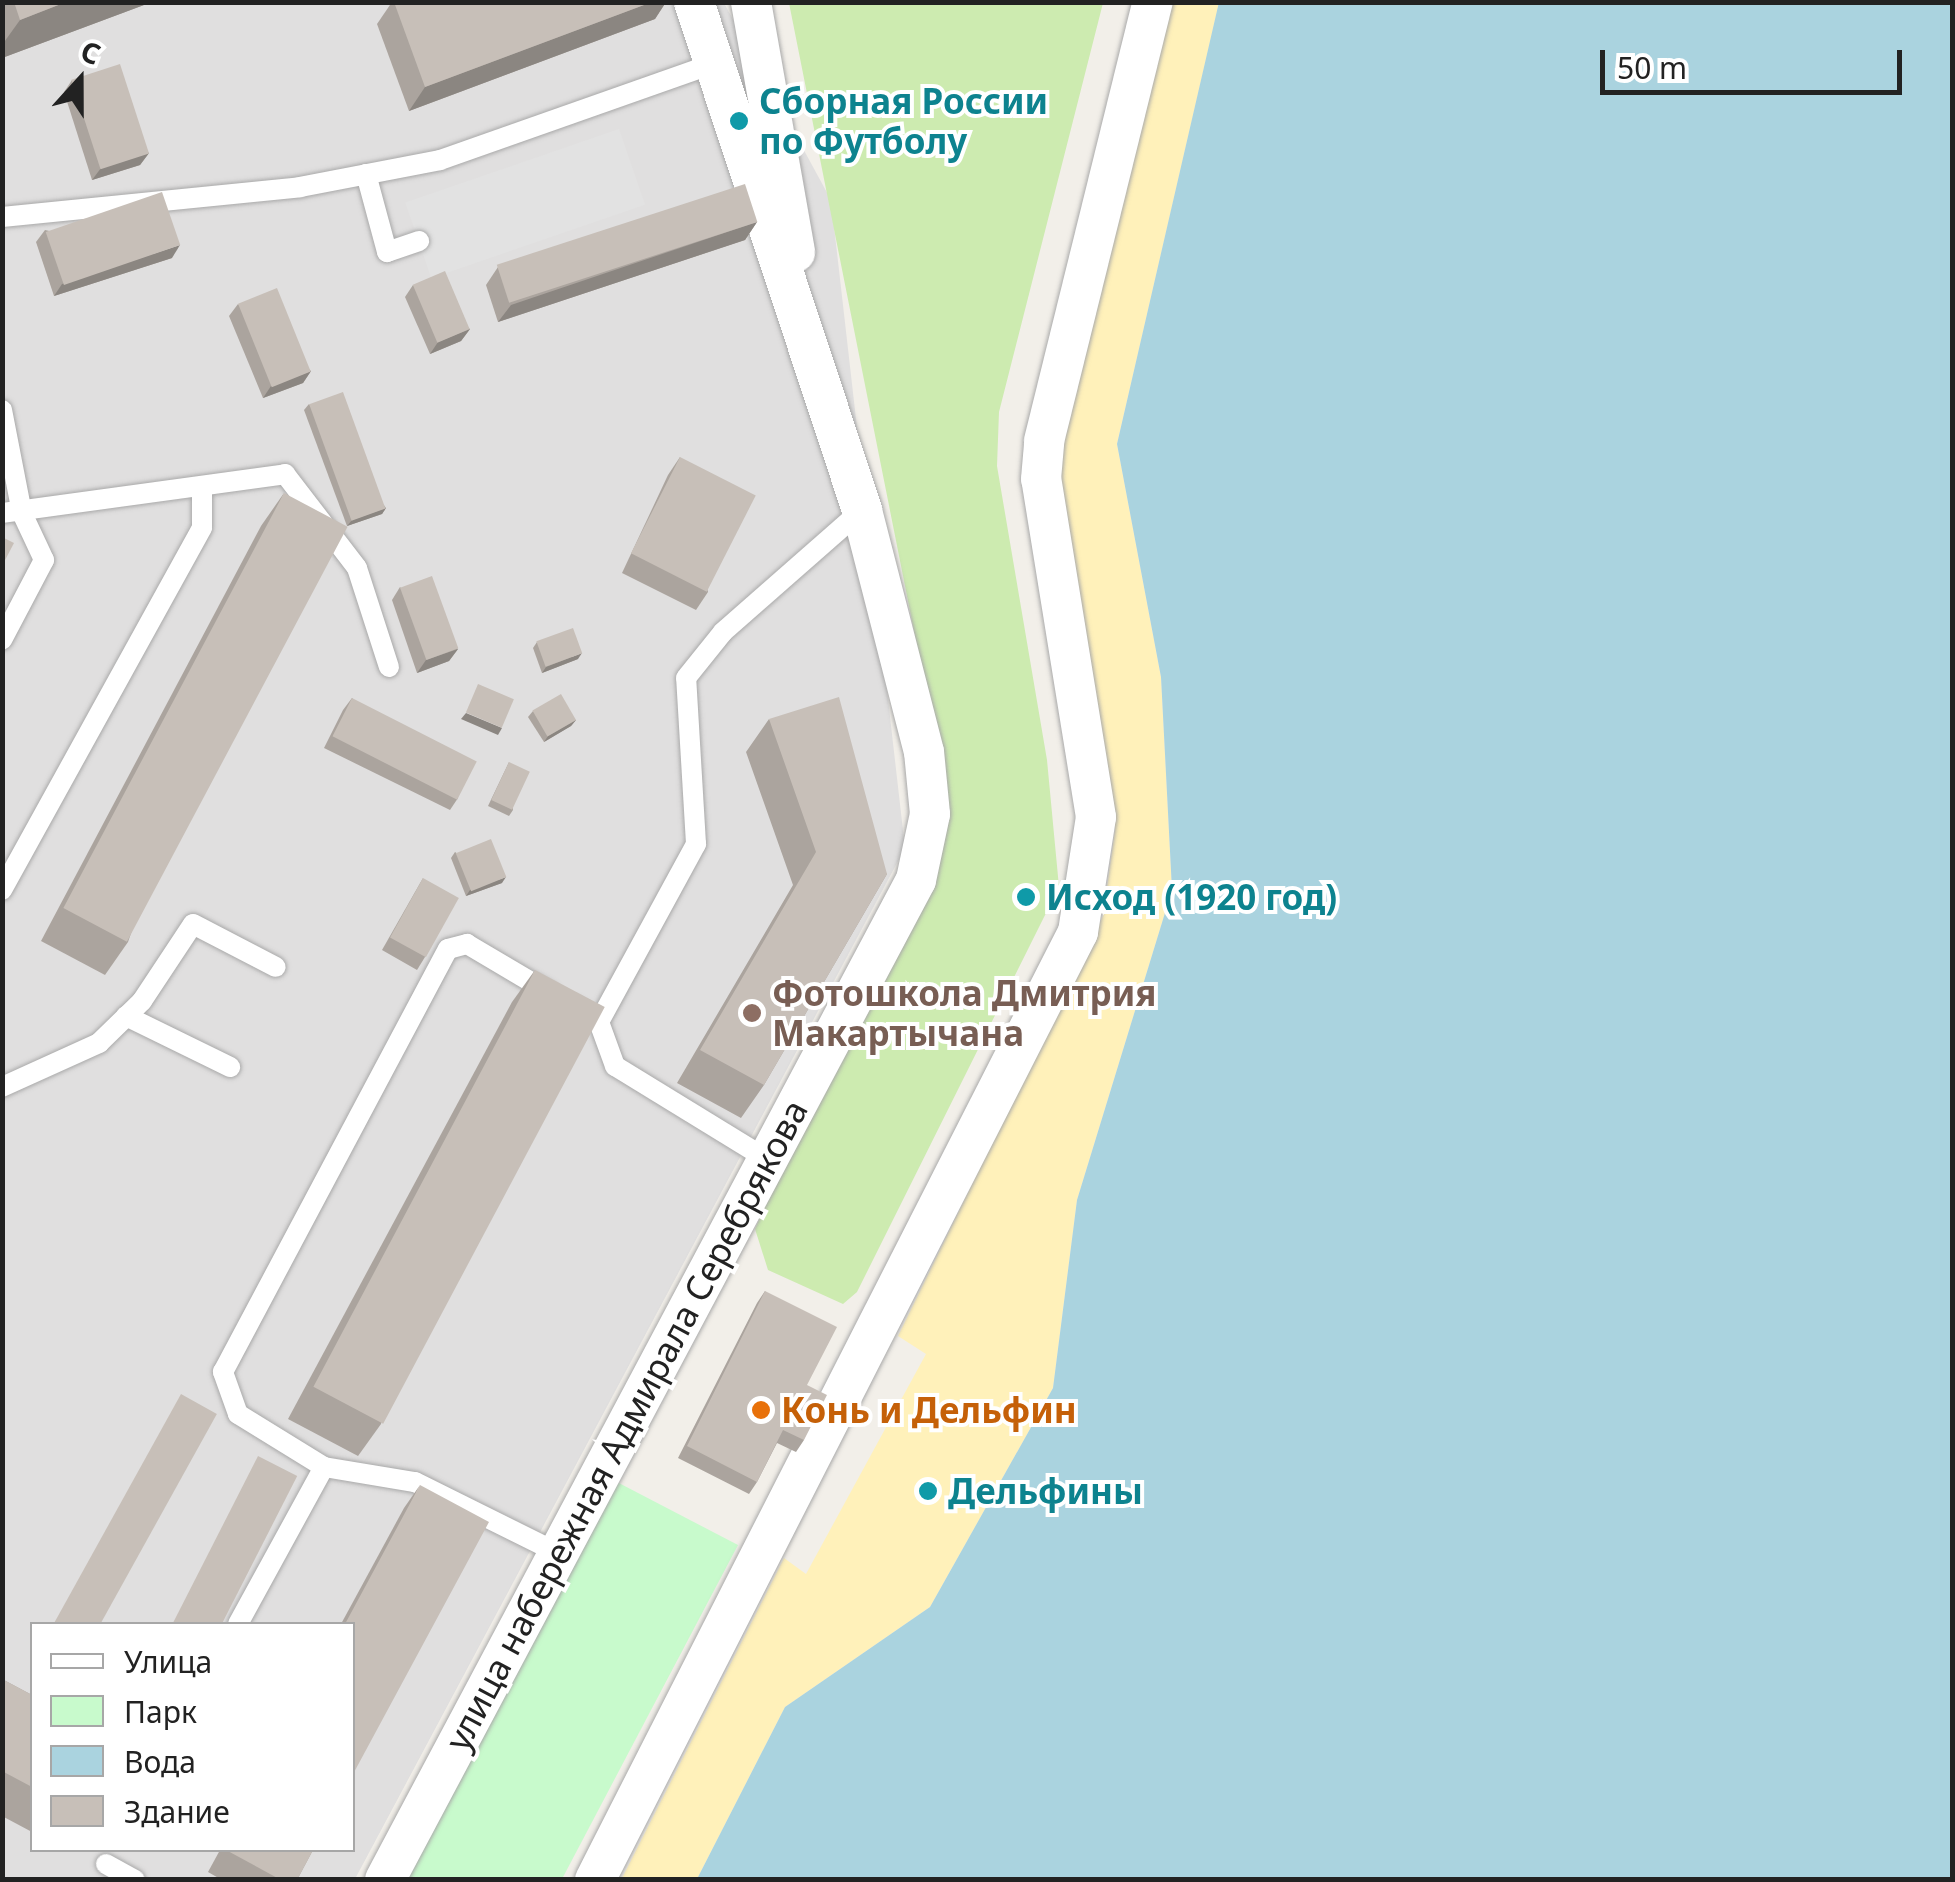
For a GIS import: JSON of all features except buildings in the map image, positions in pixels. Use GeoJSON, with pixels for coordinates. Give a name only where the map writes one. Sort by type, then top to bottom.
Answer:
{"type":"FeatureCollection","features":[{"type":"Feature","properties":{"kind":"street","name":"улица набережная Адмирала Серебрякова"},"geometry":{"type":"LineString","coordinates":[[385,1880],[916,880],[930,814],[924,752],[862,510],[820,399],[694,2]]}},
{"type":"Feature","properties":{"kind":"street","name":"улица набережная Адмирала Серебрякова"},"geometry":{"type":"LineString","coordinates":[[752,2],[820,399]]}},
{"type":"Feature","properties":{"kind":"street"},"geometry":{"type":"LineString","coordinates":[[595,1880],[1078,932],[1096,817],[1064,652],[1042,460],[1153,2]]}},
{"type":"Feature","properties":{"kind":"lane"},"geometry":{"type":"LineString","coordinates":[[2,217],[366,174],[440,160],[713,64]]}},
{"type":"Feature","properties":{"kind":"lane"},"geometry":{"type":"LineString","coordinates":[[366,174],[387,252],[419,241]]}},
{"type":"Feature","properties":{"kind":"lane"},"geometry":{"type":"LineString","coordinates":[[2,410],[12,513],[44,560],[2,640]]}},
{"type":"Feature","properties":{"kind":"lane"},"geometry":{"type":"LineString","coordinates":[[12,513],[202,490],[285,474],[356,568],[389,667]]}},
{"type":"Feature","properties":{"kind":"lane"},"geometry":{"type":"LineString","coordinates":[[2,890],[202,526],[202,490]]}},
{"type":"Feature","properties":{"kind":"lane"},"geometry":{"type":"LineString","coordinates":[[599,1022],[696,844],[686,678],[723,632],[862,510]]}},
{"type":"Feature","properties":{"kind":"lane"},"geometry":{"type":"LineString","coordinates":[[2,1088],[99,1042],[170,966],[192,924],[276,966]]}},
{"type":"Feature","properties":{"kind":"lane"},"geometry":{"type":"LineString","coordinates":[[558,1553],[415,1482],[324,1467],[238,1414],[223,1372],[448,949],[467,944],[599,1022],[616,1066],[768,1159]]}},
{"type":"Feature","properties":{"kind":"lane"},"geometry":{"type":"LineString","coordinates":[[126,1016],[230,1068]]}},
{"type":"Feature","properties":{"kind":"lane"},"geometry":{"type":"LineString","coordinates":[[239,1622],[324,1467]]}},
{"type":"Feature","properties":{"kind":"lane"},"geometry":{"type":"LineString","coordinates":[[106,1864],[135,1880]]}},
{"type":"Feature","properties":{"kind":"shaded area"},"geometry":{"type":"Polygon","coordinates":[[[3,3],[724,3],[831,200],[905,848],[355,1879],[3,1880],[3,3]]]}},
{"type":"Feature","properties":{"kind":"shaded area"},"geometry":{"type":"Polygon","coordinates":[[[619,129],[645,205],[431,278],[405,203],[619,129]]]}},
{"type":"Feature","properties":{"kind":"green space"},"geometry":{"type":"Polygon","coordinates":[[[789,3],[1103,3],[999,412],[997,466],[1047,760],[1059,887],[857,1292],[843,1304],[768,1270],[755,1229],[946,792],[789,3]]]}},
{"type":"Feature","properties":{"kind":"green space"},"geometry":{"type":"Polygon","coordinates":[[[615,1481],[738,1545],[562,1879],[405,1880],[615,1481]]]}},
{"type":"Feature","properties":{"kind":"sand"},"geometry":{"type":"Polygon","coordinates":[[[1158,3],[1219,3],[1117,444],[1161,677],[1172,890],[1077,1200],[1053,1388],[930,1607],[785,1707],[697,1879],[621,1880],[784,1558],[806,1574],[926,1354],[898,1336],[1103,916],[1115,830],[1048,439],[1158,3]]]}},
{"type":"Feature","properties":{"kind":"water"},"geometry":{"type":"Polygon","coordinates":[[[1219,2],[1952,3],[1952,1879],[697,1879],[785,1707],[930,1607],[1053,1388],[1077,1200],[1172,890],[1161,677],[1117,444],[1219,2]]]}},
{"type":"Feature","properties":{"kind":"place","name":"Сборная России по Футболу"},"geometry":{"type":"Point","coordinates":[739,121]}},
{"type":"Feature","properties":{"kind":"place","name":"Исход (1920 год)"},"geometry":{"type":"Point","coordinates":[1026,897]}},
{"type":"Feature","properties":{"kind":"place","name":"Фотошкола Дмитрия Макартычана"},"geometry":{"type":"Point","coordinates":[752,1013]}},
{"type":"Feature","properties":{"kind":"place","name":"Конь и Дельфин"},"geometry":{"type":"Point","coordinates":[761,1410]}},
{"type":"Feature","properties":{"kind":"place","name":"Дельфины"},"geometry":{"type":"Point","coordinates":[928,1491]}}]}
